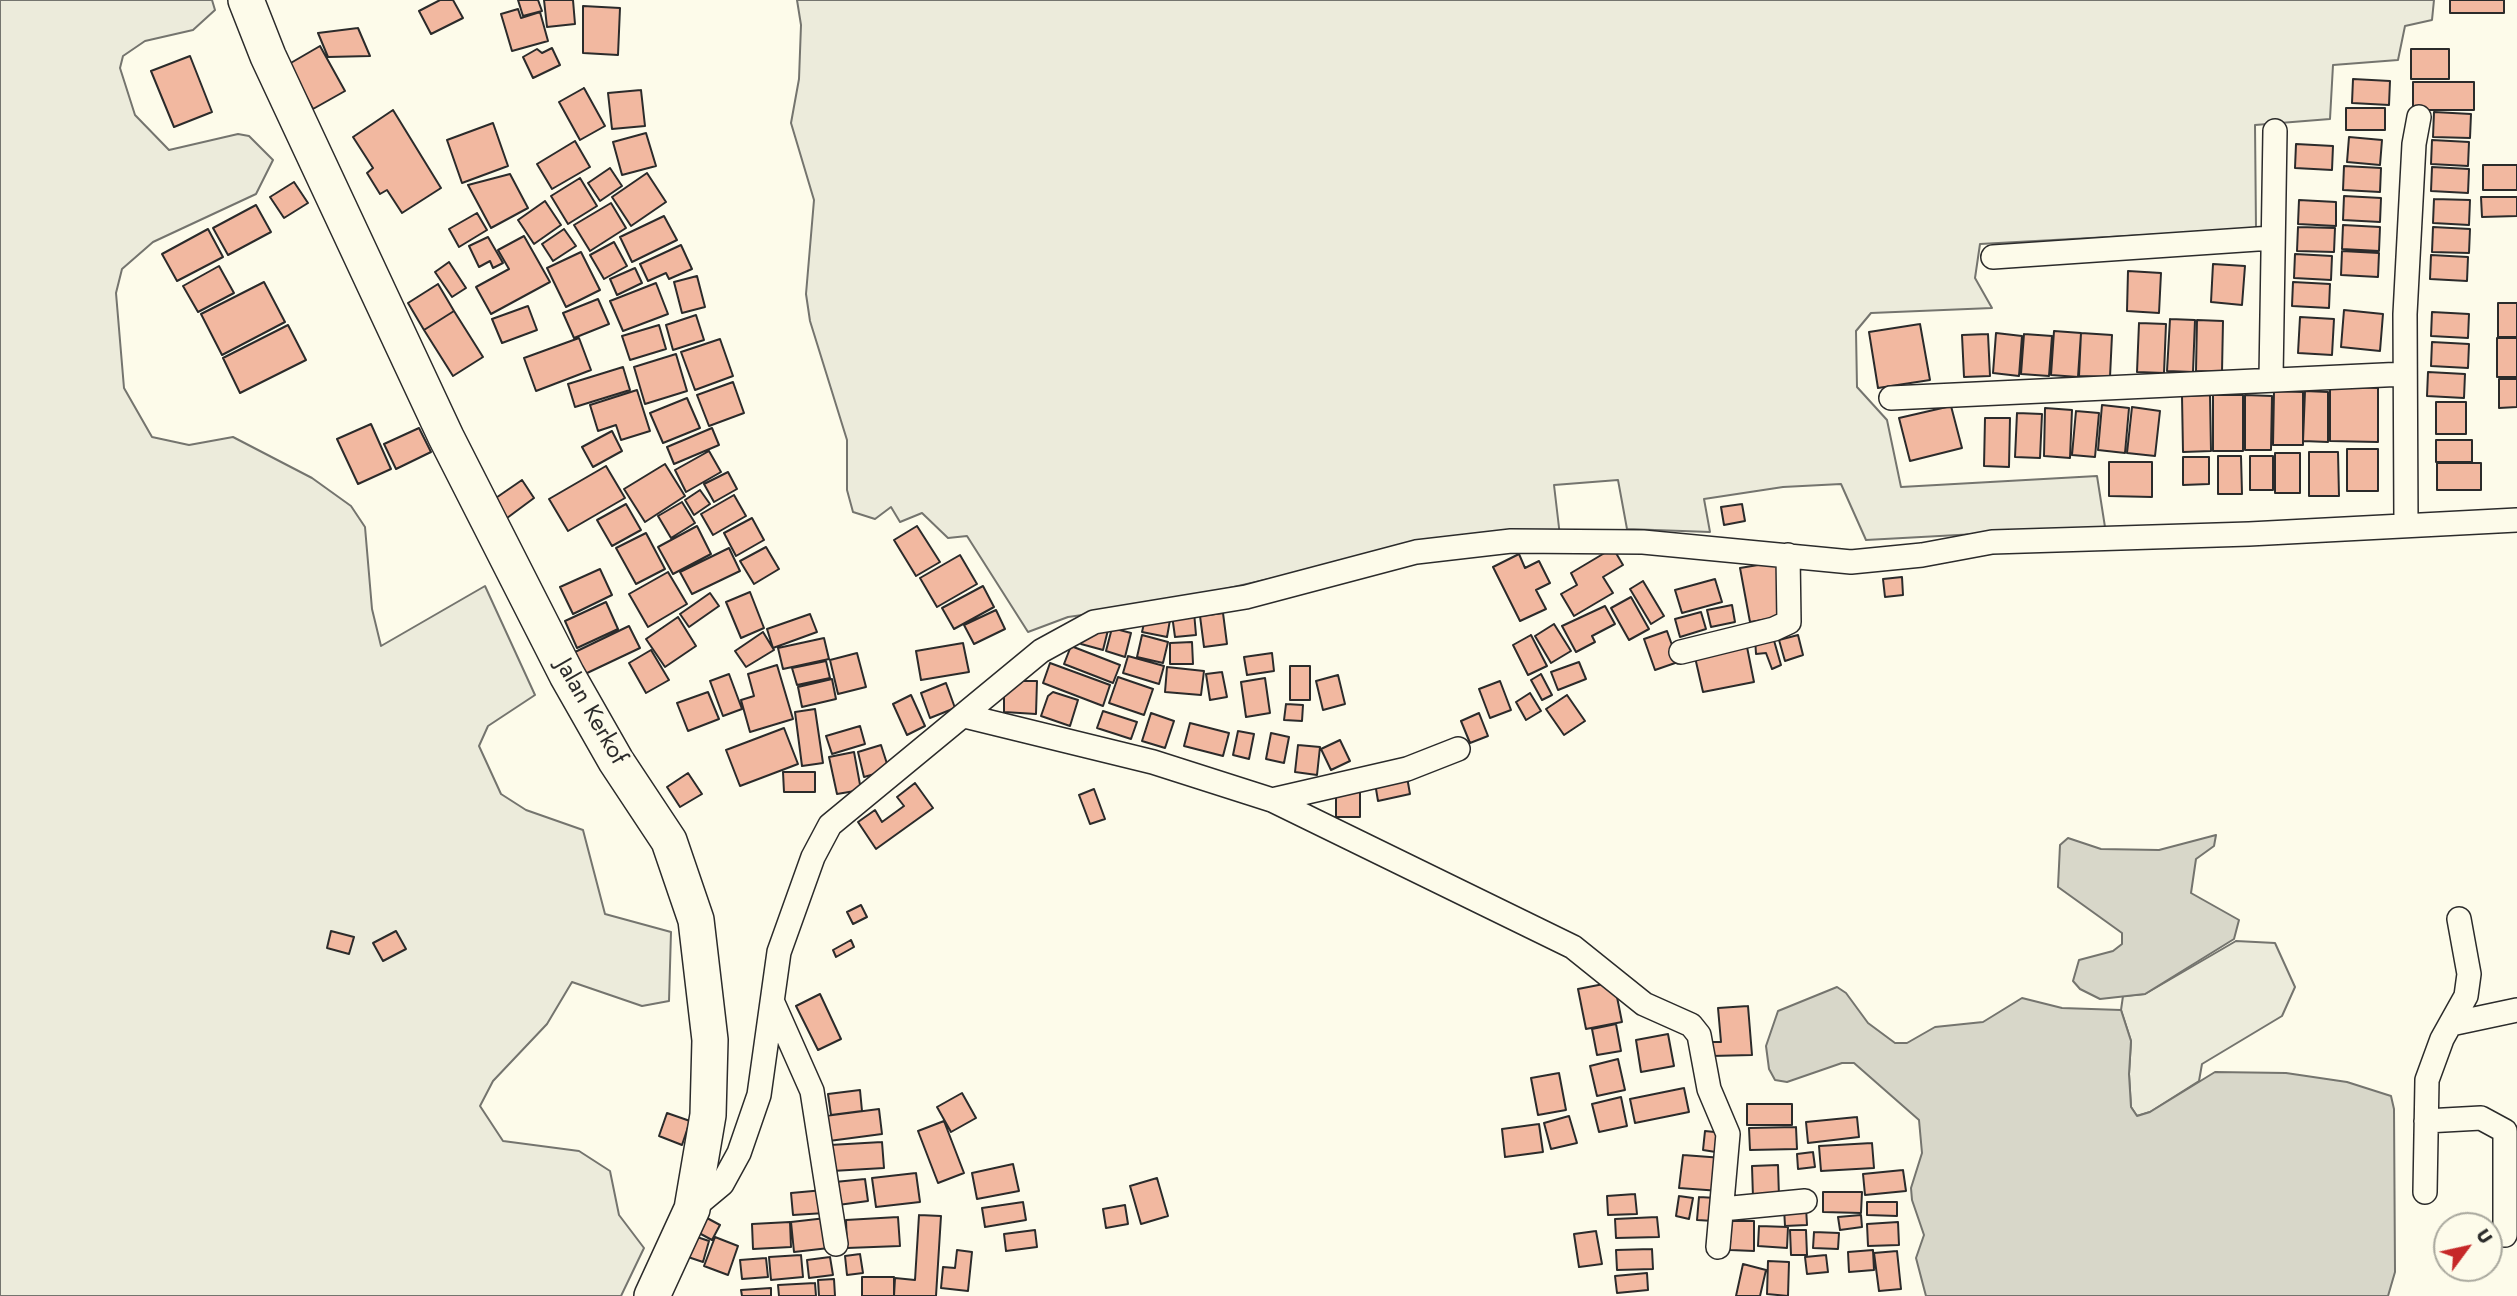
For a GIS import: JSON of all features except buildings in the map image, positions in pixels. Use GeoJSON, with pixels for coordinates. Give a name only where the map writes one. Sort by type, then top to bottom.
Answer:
{"type":"FeatureCollection","features":[{"type":"Feature","properties":{"kind":"main road","name":"Jalan Kerkof"},"geometry":{"type":"LineString","coordinates":[[246,0],[314,155],[446,437],[567,675],[617,761],[669,841],[696,920],[710,1040],[708,1115],[692,1209],[652,1296]]}},
{"type":"Feature","properties":{"kind":"street"},"geometry":{"type":"LineString","coordinates":[[2406,524],[2405,374],[2413,158],[2419,117]]}},
{"type":"Feature","properties":{"kind":"street"},"geometry":{"type":"LineString","coordinates":[[2271,378],[2275,131]]}},
{"type":"Feature","properties":{"kind":"street"},"geometry":{"type":"LineString","coordinates":[[1993,257],[2272,238]]}},
{"type":"Feature","properties":{"kind":"street"},"geometry":{"type":"LineString","coordinates":[[1891,397],[2405,374]]}},
{"type":"Feature","properties":{"kind":"street"},"geometry":{"type":"LineString","coordinates":[[692,1209],[722,1184],[739,1153],[760,1095],[779,952],[791,910],[813,857],[830,825],[1041,651],[1094,622],[1246,597],[1416,552],[1511,541],[1630,542],[1852,562],[1992,542],[2249,534],[2517,520]]}},
{"type":"Feature","properties":{"kind":"street"},"geometry":{"type":"LineString","coordinates":[[1681,652],[1774,629],[1789,622],[1788,555]]}},
{"type":"Feature","properties":{"kind":"street"},"geometry":{"type":"LineString","coordinates":[[965,716],[1153,762],[1272,800],[1573,947],[1644,1004],[1691,1025],[1699,1034],[1709,1089],[1728,1134],[1718,1247]]}},
{"type":"Feature","properties":{"kind":"street"},"geometry":{"type":"LineString","coordinates":[[1272,800],[1407,769],[1458,749]]}},
{"type":"Feature","properties":{"kind":"street"},"geometry":{"type":"LineString","coordinates":[[2425,1192],[2427,1080],[2466,996],[2469,974],[2459,919]]}},
{"type":"Feature","properties":{"kind":"street"},"geometry":{"type":"LineString","coordinates":[[773,1003],[812,1091],[836,1244]]}},
{"type":"Feature","properties":{"kind":"street"},"geometry":{"type":"LineString","coordinates":[[2451,1024],[2517,1010]]}},
{"type":"Feature","properties":{"kind":"street"},"geometry":{"type":"LineString","coordinates":[[2426,1121],[2481,1118],[2505,1130],[2505,1235]]}},
{"type":"Feature","properties":{"kind":"street"},"geometry":{"type":"LineString","coordinates":[[1722,1209],[1805,1201]]}},
{"type":"Feature","properties":{"kind":"shaded area"},"geometry":{"type":"Polygon","coordinates":[[[0,0],[212,0],[215,10],[193,30],[145,41],[123,56],[120,68],[135,115],[169,150],[238,134],[249,136],[273,160],[256,194],[153,242],[122,269],[116,293],[124,388],[152,437],[189,445],[233,437],[312,478],[351,506],[365,527],[372,609],[381,646],[485,586],[535,695],[488,726],[479,746],[501,794],[526,810],[583,830],[605,914],[671,932],[669,1001],[642,1006],[572,982],[547,1024],[493,1081],[480,1106],[503,1141],[579,1151],[610,1171],[619,1215],[644,1248],[621,1296],[0,1296],[0,0]]]}},
{"type":"Feature","properties":{"kind":"shaded area"},"geometry":{"type":"Polygon","coordinates":[[[797,0],[2434,0],[2432,20],[2405,26],[2398,60],[2333,65],[2330,119],[2255,125],[2256,229],[1980,244],[1975,278],[1992,308],[1871,313],[1856,331],[1857,387],[1887,420],[1901,487],[2097,476],[2105,527],[1866,540],[1841,484],[1783,487],[1704,499],[1710,532],[1627,529],[1618,480],[1554,485],[1560,536],[1269,579],[1154,605],[1068,617],[1028,632],[967,536],[948,538],[922,513],[900,522],[891,507],[875,519],[853,512],[847,490],[847,440],[810,321],[806,294],[814,200],[791,123],[799,79],[801,25],[797,0]]]}},
{"type":"Feature","properties":{"kind":"shaded area"},"geometry":{"type":"Polygon","coordinates":[[[2216,835],[2214,846],[2196,859],[2191,893],[2239,920],[2234,939],[2145,994],[2100,999],[2080,989],[2073,981],[2079,960],[2113,951],[2122,944],[2122,933],[2058,887],[2060,845],[2068,838],[2101,849],[2159,850],[2216,835]]]}},
{"type":"Feature","properties":{"kind":"shaded area"},"geometry":{"type":"Polygon","coordinates":[[[2236,941],[2275,943],[2295,987],[2282,1016],[2202,1064],[2199,1081],[2150,1112],[2137,1116],[2131,1107],[2131,1041],[2121,1010],[2123,996],[2145,994],[2236,941]]]}},
{"type":"Feature","properties":{"kind":"shaded area"},"geometry":{"type":"Polygon","coordinates":[[[1837,987],[1846,993],[1868,1023],[1895,1043],[1907,1043],[1935,1027],[1983,1022],[2022,998],[2062,1008],[2121,1010],[2131,1041],[2131,1107],[2137,1116],[2150,1112],[2215,1072],[2286,1073],[2347,1082],[2391,1096],[2394,1109],[2395,1272],[2388,1296],[1926,1296],[1916,1258],[1924,1235],[1912,1200],[1911,1188],[1922,1153],[1919,1120],[1854,1063],[1842,1063],[1787,1082],[1775,1080],[1769,1069],[1766,1046],[1778,1011],[1837,987]]]}}]}
